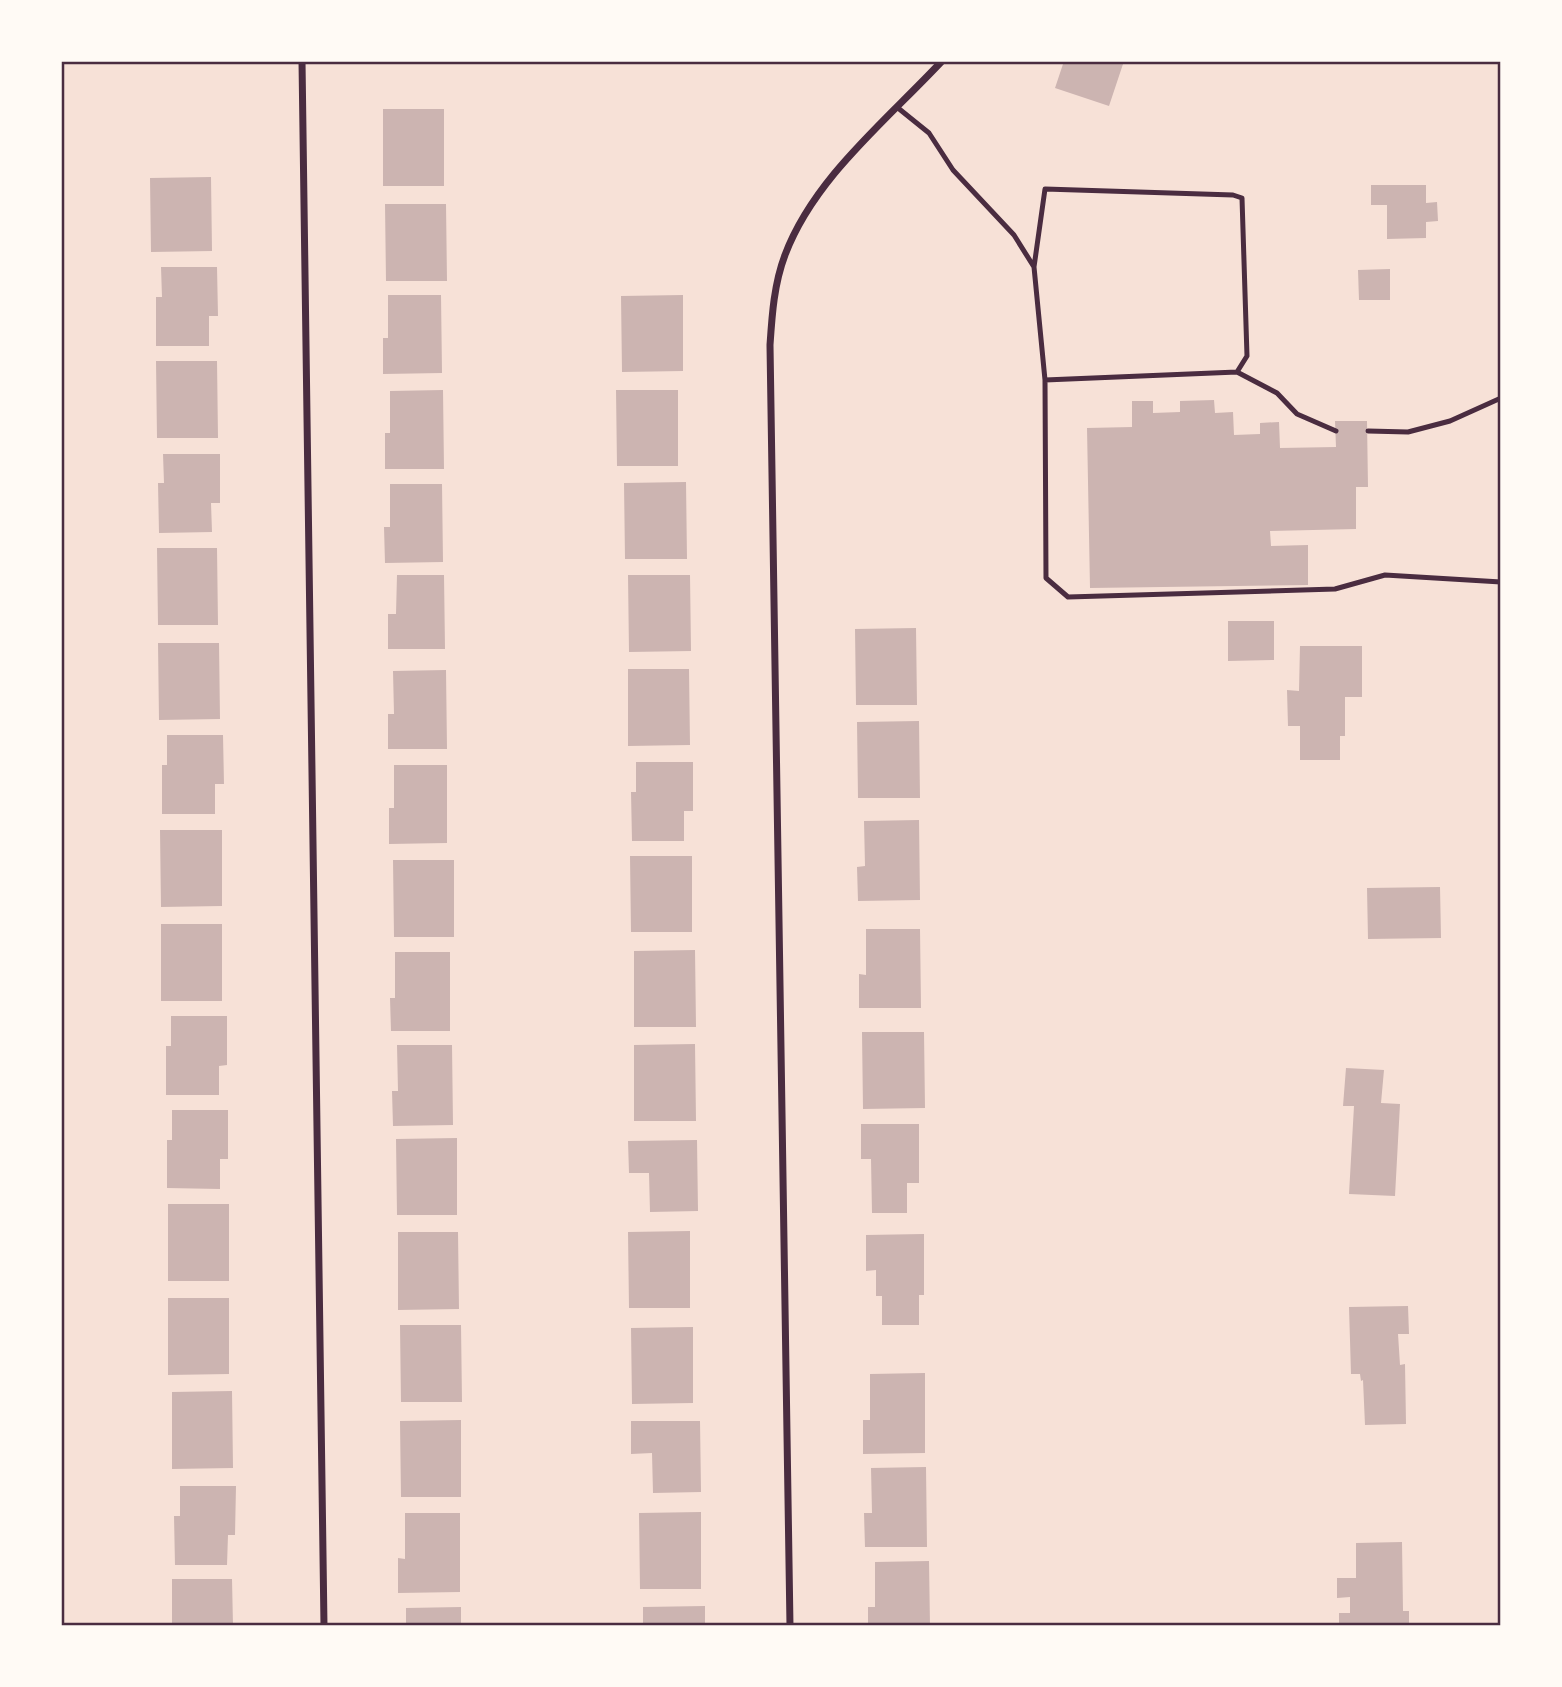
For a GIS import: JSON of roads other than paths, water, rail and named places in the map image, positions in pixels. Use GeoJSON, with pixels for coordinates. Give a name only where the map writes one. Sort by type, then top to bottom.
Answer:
{"type":"FeatureCollection","features":[{"type":"Feature","properties":{"kind":"street"},"geometry":{"type":"LineString","coordinates":[[302,61],[324,1626]]}},
{"type":"Feature","properties":{"kind":"street"},"geometry":{"type":"LineString","coordinates":[[790,1626],[772,316],[776,284],[784,256],[811,202],[834,172],[942,61]]}},
{"type":"Feature","properties":{"kind":"lane"},"geometry":{"type":"LineString","coordinates":[[898,108],[929,133],[953,170],[1014,236],[1034,267]]}},
{"type":"Feature","properties":{"kind":"lane"},"geometry":{"type":"LineString","coordinates":[[1237,372],[1247,356],[1242,198],[1233,195],[1045,189],[1034,267],[1045,380],[1046,578],[1068,597],[1335,589],[1385,575],[1501,582]]}},
{"type":"Feature","properties":{"kind":"lane"},"geometry":{"type":"LineString","coordinates":[[1045,380],[1237,372],[1277,393],[1297,414],[1336,431]]}},
{"type":"Feature","properties":{"kind":"lane"},"geometry":{"type":"LineString","coordinates":[[1368,431],[1408,432],[1450,421],[1501,398]]}}]}
